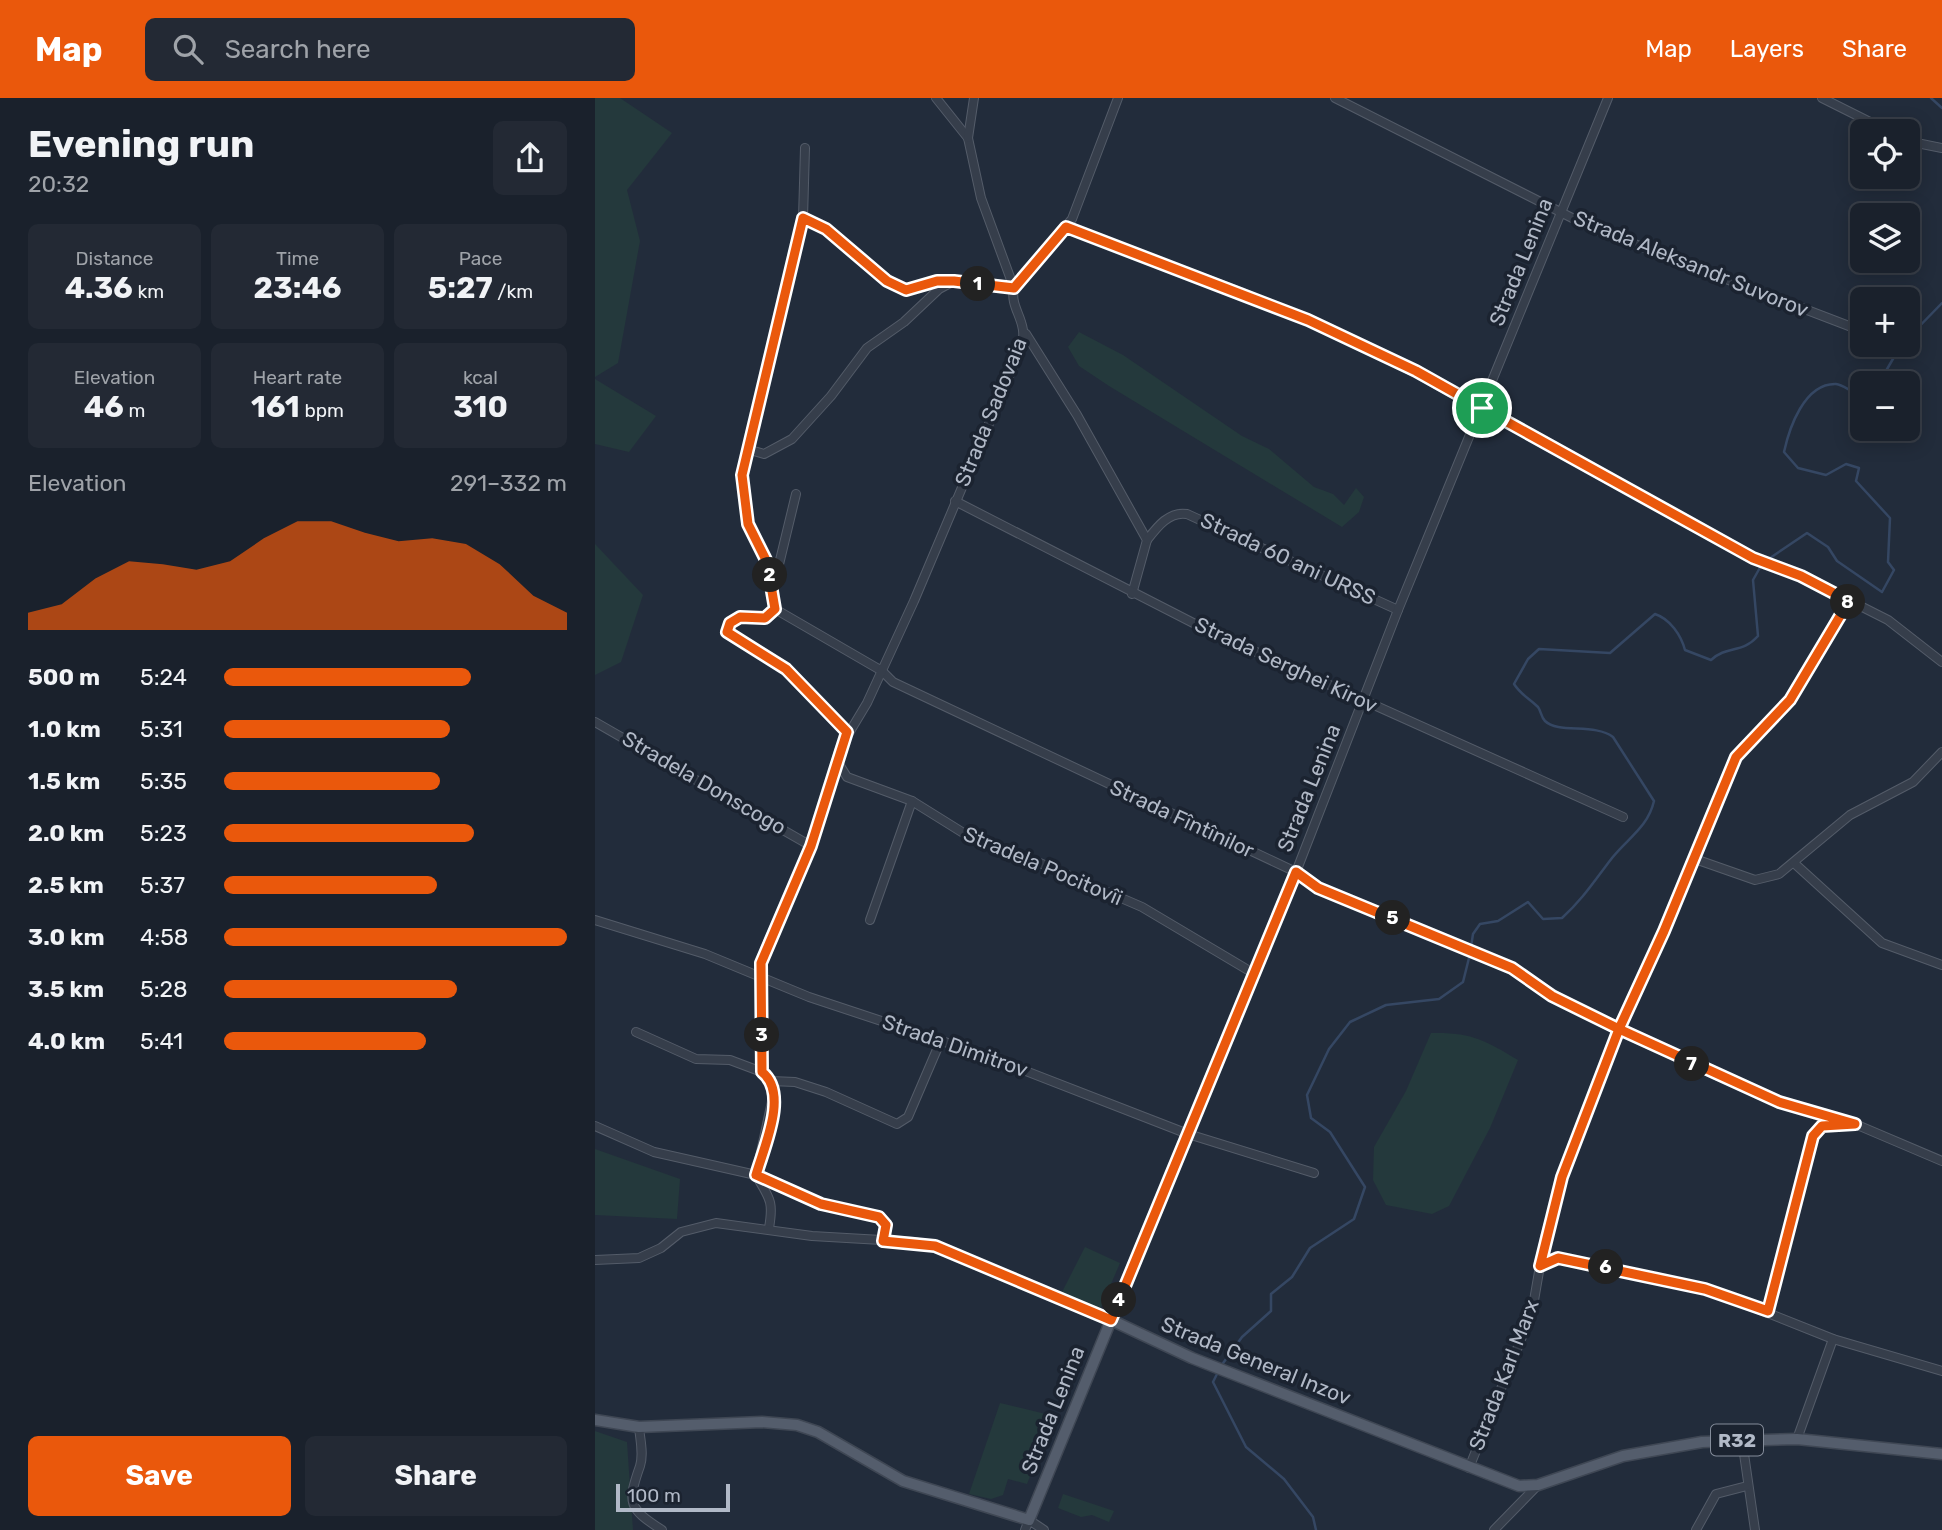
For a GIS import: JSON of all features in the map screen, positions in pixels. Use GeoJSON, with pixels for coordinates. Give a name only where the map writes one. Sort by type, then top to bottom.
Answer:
{"type":"FeatureCollection","features":[{"type":"Feature","properties":{"kind":"main road","name":"Strada General Inzov"},"geometry":{"type":"LineString","coordinates":[[1111,1320],[1192,1358],[1469,1468],[1519,1486],[1538,1485]]}},
{"type":"Feature","properties":{"kind":"main road","name":"Strada Lenina"},"geometry":{"type":"LineString","coordinates":[[1027,1525],[1111,1320]]}},
{"type":"Feature","properties":{"kind":"main road"},"geometry":{"type":"LineString","coordinates":[[595,1420],[639,1427],[762,1422],[797,1425],[818,1432],[903,1481],[1027,1525]]}},
{"type":"Feature","properties":{"kind":"main road","name":"R32"},"geometry":{"type":"LineString","coordinates":[[1538,1485],[1623,1456],[1689,1443],[1797,1439],[1942,1454]]}},
{"type":"Feature","properties":{"kind":"street"},"geometry":{"type":"LineString","coordinates":[[936,98],[968,138]]}},
{"type":"Feature","properties":{"kind":"street"},"geometry":{"type":"LineString","coordinates":[[968,138],[974,98]]}},
{"type":"Feature","properties":{"kind":"street"},"geometry":{"type":"LineString","coordinates":[[803,218],[826,229],[896,286],[906,290],[937,281],[1014,288],[1066,227],[1078,206],[1118,98]]}},
{"type":"Feature","properties":{"kind":"street","name":"Strada Aleksandr Suvorov"},"geometry":{"type":"LineString","coordinates":[[1335,98],[1434,145],[1562,213],[1850,326]]}},
{"type":"Feature","properties":{"kind":"street","name":"Strada Lenina"},"geometry":{"type":"LineString","coordinates":[[1111,1320],[1296,872],[1398,610],[1608,98]]}},
{"type":"Feature","properties":{"kind":"street"},"geometry":{"type":"LineString","coordinates":[[1822,98],[1864,119]]}},
{"type":"Feature","properties":{"kind":"street","name":"Strada Sadovaia"},"geometry":{"type":"LineString","coordinates":[[762,1072],[760,975],[765,949],[811,846],[847,732],[882,671],[1026,334],[1014,301],[1014,288],[981,198],[968,138]]}},
{"type":"Feature","properties":{"kind":"street"},"geometry":{"type":"LineString","coordinates":[[1920,144],[1942,148]]}},
{"type":"Feature","properties":{"kind":"street"},"geometry":{"type":"LineString","coordinates":[[805,148],[803,218],[742,475],[748,524],[767,562],[775,609],[765,618],[740,617],[730,623],[727,632],[786,669],[847,732]]}},
{"type":"Feature","properties":{"kind":"street"},"geometry":{"type":"LineString","coordinates":[[1066,227],[1308,320],[1416,371],[1769,567],[1801,576],[1888,620],[1942,662]]}},
{"type":"Feature","properties":{"kind":"street"},"geometry":{"type":"LineString","coordinates":[[747,449],[764,454],[792,439],[831,396],[867,348],[954,281]]}},
{"type":"Feature","properties":{"kind":"street"},"geometry":{"type":"LineString","coordinates":[[1026,334],[1077,415],[1147,540],[1132,594]]}},
{"type":"Feature","properties":{"kind":"street"},"geometry":{"type":"LineString","coordinates":[[773,587],[796,494]]}},
{"type":"Feature","properties":{"kind":"street","name":"Strada Serghei Kirov"},"geometry":{"type":"LineString","coordinates":[[955,501],[1132,594],[1623,817]]}},
{"type":"Feature","properties":{"kind":"street","name":"Strada 60 ani URSS"},"geometry":{"type":"LineString","coordinates":[[1147,540],[1177,512],[1198,516],[1398,610]]}},
{"type":"Feature","properties":{"kind":"street","name":"Strada Karl Marx"},"geometry":{"type":"LineString","coordinates":[[1469,1468],[1532,1312],[1540,1266],[1562,1177],[1619,1029],[1695,859],[1736,757],[1790,700],[1849,601]]}},
{"type":"Feature","properties":{"kind":"street","name":"Strada Fîntînilor"},"geometry":{"type":"LineString","coordinates":[[775,609],[882,671],[893,682],[1296,872],[1318,888],[1512,968],[1574,1008],[1779,1102],[1855,1124],[1942,1161]]}},
{"type":"Feature","properties":{"kind":"street","name":"Stradela Donscogo"},"geometry":{"type":"LineString","coordinates":[[595,722],[811,846]]}},
{"type":"Feature","properties":{"kind":"street"},"geometry":{"type":"LineString","coordinates":[[1695,859],[1755,880],[1779,874],[1850,816],[1913,782],[1942,752]]}},
{"type":"Feature","properties":{"kind":"street","name":"Stradela Pocitovîi"},"geometry":{"type":"LineString","coordinates":[[837,761],[846,777],[912,801],[982,842],[1142,907],[1253,973]]}},
{"type":"Feature","properties":{"kind":"street"},"geometry":{"type":"LineString","coordinates":[[870,920],[912,801]]}},
{"type":"Feature","properties":{"kind":"street"},"geometry":{"type":"LineString","coordinates":[[1794,863],[1882,943],[1942,965]]}},
{"type":"Feature","properties":{"kind":"street","name":"Strada Dimitrov"},"geometry":{"type":"LineString","coordinates":[[595,920],[760,975],[809,997],[941,1041],[1188,1134],[1314,1173]]}},
{"type":"Feature","properties":{"kind":"street"},"geometry":{"type":"LineString","coordinates":[[636,1032],[696,1059],[730,1060],[762,1072],[771,1081],[773,1108],[756,1175],[771,1197],[769,1228]]}},
{"type":"Feature","properties":{"kind":"street"},"geometry":{"type":"LineString","coordinates":[[771,1081],[795,1082],[869,1111],[893,1124],[905,1120],[941,1041]]}},
{"type":"Feature","properties":{"kind":"street"},"geometry":{"type":"LineString","coordinates":[[1768,1311],[1813,1136],[1822,1126],[1855,1124]]}},
{"type":"Feature","properties":{"kind":"street"},"geometry":{"type":"LineString","coordinates":[[595,1126],[655,1152],[756,1175],[821,1204],[879,1217],[886,1225],[883,1241]]}},
{"type":"Feature","properties":{"kind":"street","name":"Strada General Inzov"},"geometry":{"type":"LineString","coordinates":[[595,1260],[639,1258],[661,1248],[681,1232],[707,1225],[769,1228],[813,1236],[935,1246],[1111,1320]]}},
{"type":"Feature","properties":{"kind":"street"},"geometry":{"type":"LineString","coordinates":[[1540,1266],[1558,1258],[1705,1289],[1768,1311],[1833,1339],[1942,1371]]}},
{"type":"Feature","properties":{"kind":"street"},"geometry":{"type":"LineString","coordinates":[[1797,1439],[1833,1339]]}},
{"type":"Feature","properties":{"kind":"street"},"geometry":{"type":"LineString","coordinates":[[639,1427],[642,1454],[630,1493],[639,1514],[662,1530]]}},
{"type":"Feature","properties":{"kind":"street"},"geometry":{"type":"LineString","coordinates":[[1742,1440],[1755,1530]]}},
{"type":"Feature","properties":{"kind":"street"},"geometry":{"type":"LineString","coordinates":[[1494,1530],[1538,1485]]}},
{"type":"Feature","properties":{"kind":"street"},"geometry":{"type":"LineString","coordinates":[[1696,1530],[1716,1494],[1747,1486]]}},
{"type":"Feature","properties":{"kind":"street"},"geometry":{"type":"LineString","coordinates":[[1027,1525],[1044,1530]]}},
{"type":"Feature","properties":{"kind":"green space"},"geometry":{"type":"Polygon","coordinates":[[[595,98],[620,98],[672,133],[627,190],[640,241],[618,363],[595,377],[595,98]]]}},
{"type":"Feature","properties":{"kind":"green space"},"geometry":{"type":"Polygon","coordinates":[[[1079,332],[1123,355],[1242,436],[1269,449],[1314,487],[1333,494],[1344,505],[1356,488],[1364,497],[1359,512],[1342,527],[1109,386],[1079,366],[1068,347],[1079,332]]]}},
{"type":"Feature","properties":{"kind":"green space"},"geometry":{"type":"Polygon","coordinates":[[[595,379],[656,416],[629,452],[595,444],[595,379]]]}},
{"type":"Feature","properties":{"kind":"green space"},"geometry":{"type":"Polygon","coordinates":[[[595,544],[643,595],[621,662],[595,675],[595,544]]]}},
{"type":"Feature","properties":{"kind":"green space"},"geometry":{"type":"Polygon","coordinates":[[[1431,1033],[1457,1034],[1477,1039],[1518,1060],[1490,1128],[1449,1206],[1432,1214],[1386,1205],[1373,1180],[1374,1147],[1406,1091],[1431,1033]]]}},
{"type":"Feature","properties":{"kind":"green space"},"geometry":{"type":"Polygon","coordinates":[[[595,1149],[680,1179],[677,1219],[595,1215],[595,1149]]]}},
{"type":"Feature","properties":{"kind":"green space"},"geometry":{"type":"Polygon","coordinates":[[[1085,1247],[1120,1263],[1099,1312],[1061,1294],[1085,1247]]]}},
{"type":"Feature","properties":{"kind":"green space"},"geometry":{"type":"Polygon","coordinates":[[[1000,1403],[1054,1416],[1027,1484],[1008,1479],[1003,1495],[991,1499],[969,1494],[1000,1403]]]}},
{"type":"Feature","properties":{"kind":"green space"},"geometry":{"type":"Polygon","coordinates":[[[595,1431],[627,1442],[633,1530],[595,1530],[595,1431]]]}},
{"type":"Feature","properties":{"kind":"green space"},"geometry":{"type":"Polygon","coordinates":[[[1063,1494],[1114,1511],[1109,1522],[1092,1515],[1081,1517],[1058,1508],[1063,1494]]]}},
{"type":"Feature","properties":{"kind":"waterway"},"geometry":{"type":"LineString","coordinates":[[1931,98],[1942,108]]}},
{"type":"Feature","properties":{"kind":"waterway"},"geometry":{"type":"LineString","coordinates":[[1920,326],[1942,303]]}},
{"type":"Feature","properties":{"kind":"waterway"},"geometry":{"type":"LineString","coordinates":[[1886,371],[1894,357]]}},
{"type":"Feature","properties":{"kind":"waterway"},"geometry":{"type":"LineString","coordinates":[[1767,560],[1807,533],[1828,547],[1837,561],[1882,592],[1894,570],[1888,562],[1890,518],[1856,481],[1859,468],[1846,464],[1826,475],[1798,468],[1784,452],[1794,420],[1815,391],[1836,384],[1850,390]]}},
{"type":"Feature","properties":{"kind":"waterway"},"geometry":{"type":"LineString","coordinates":[[1471,947],[1473,934],[1480,924],[1498,921],[1528,902],[1543,919],[1562,918],[1642,825],[1654,801],[1613,737],[1597,730],[1559,727],[1545,721],[1538,707],[1514,684],[1528,659],[1539,649],[1610,653],[1655,614],[1674,628],[1685,650],[1711,660],[1723,652],[1752,642],[1758,636],[1753,580],[1762,564]]}},
{"type":"Feature","properties":{"kind":"waterway"},"geometry":{"type":"LineString","coordinates":[[1221,1366],[1242,1337],[1271,1311],[1271,1294],[1292,1277],[1310,1248],[1354,1219],[1365,1187],[1330,1132],[1311,1118],[1307,1095],[1329,1049],[1350,1022],[1386,1005],[1439,999],[1463,982],[1470,954]]}},
{"type":"Feature","properties":{"kind":"waterway"},"geometry":{"type":"LineString","coordinates":[[1218,1372],[1213,1382],[1246,1447],[1284,1479],[1313,1517],[1316,1530]]}},
{"type":"Feature","properties":{"kind":"route"},"geometry":{"type":"LineString","coordinates":[[1482,408],[1416,371],[1308,320],[1066,227],[1014,288],[964,281],[937,281],[906,290],[887,281],[826,229],[803,218],[742,475],[748,524],[767,562],[775,609],[765,618],[740,617],[730,623],[727,632],[786,669],[847,732],[811,846],[761,963],[762,1072],[771,1081],[774,1092],[767,1136],[756,1175],[782,1190],[821,1204],[879,1217],[886,1225],[883,1241],[916,1242],[935,1246],[1111,1320],[1296,872],[1318,888],[1512,968],[1552,996],[1619,1029],[1562,1177],[1545,1237],[1540,1266],[1558,1258],[1705,1289],[1768,1311],[1813,1136],[1822,1126],[1840,1128],[1855,1124],[1779,1102],[1619,1029],[1695,859],[1736,757],[1753,735],[1790,700],[1849,601],[1801,576],[1769,567],[1482,408]]}}]}
